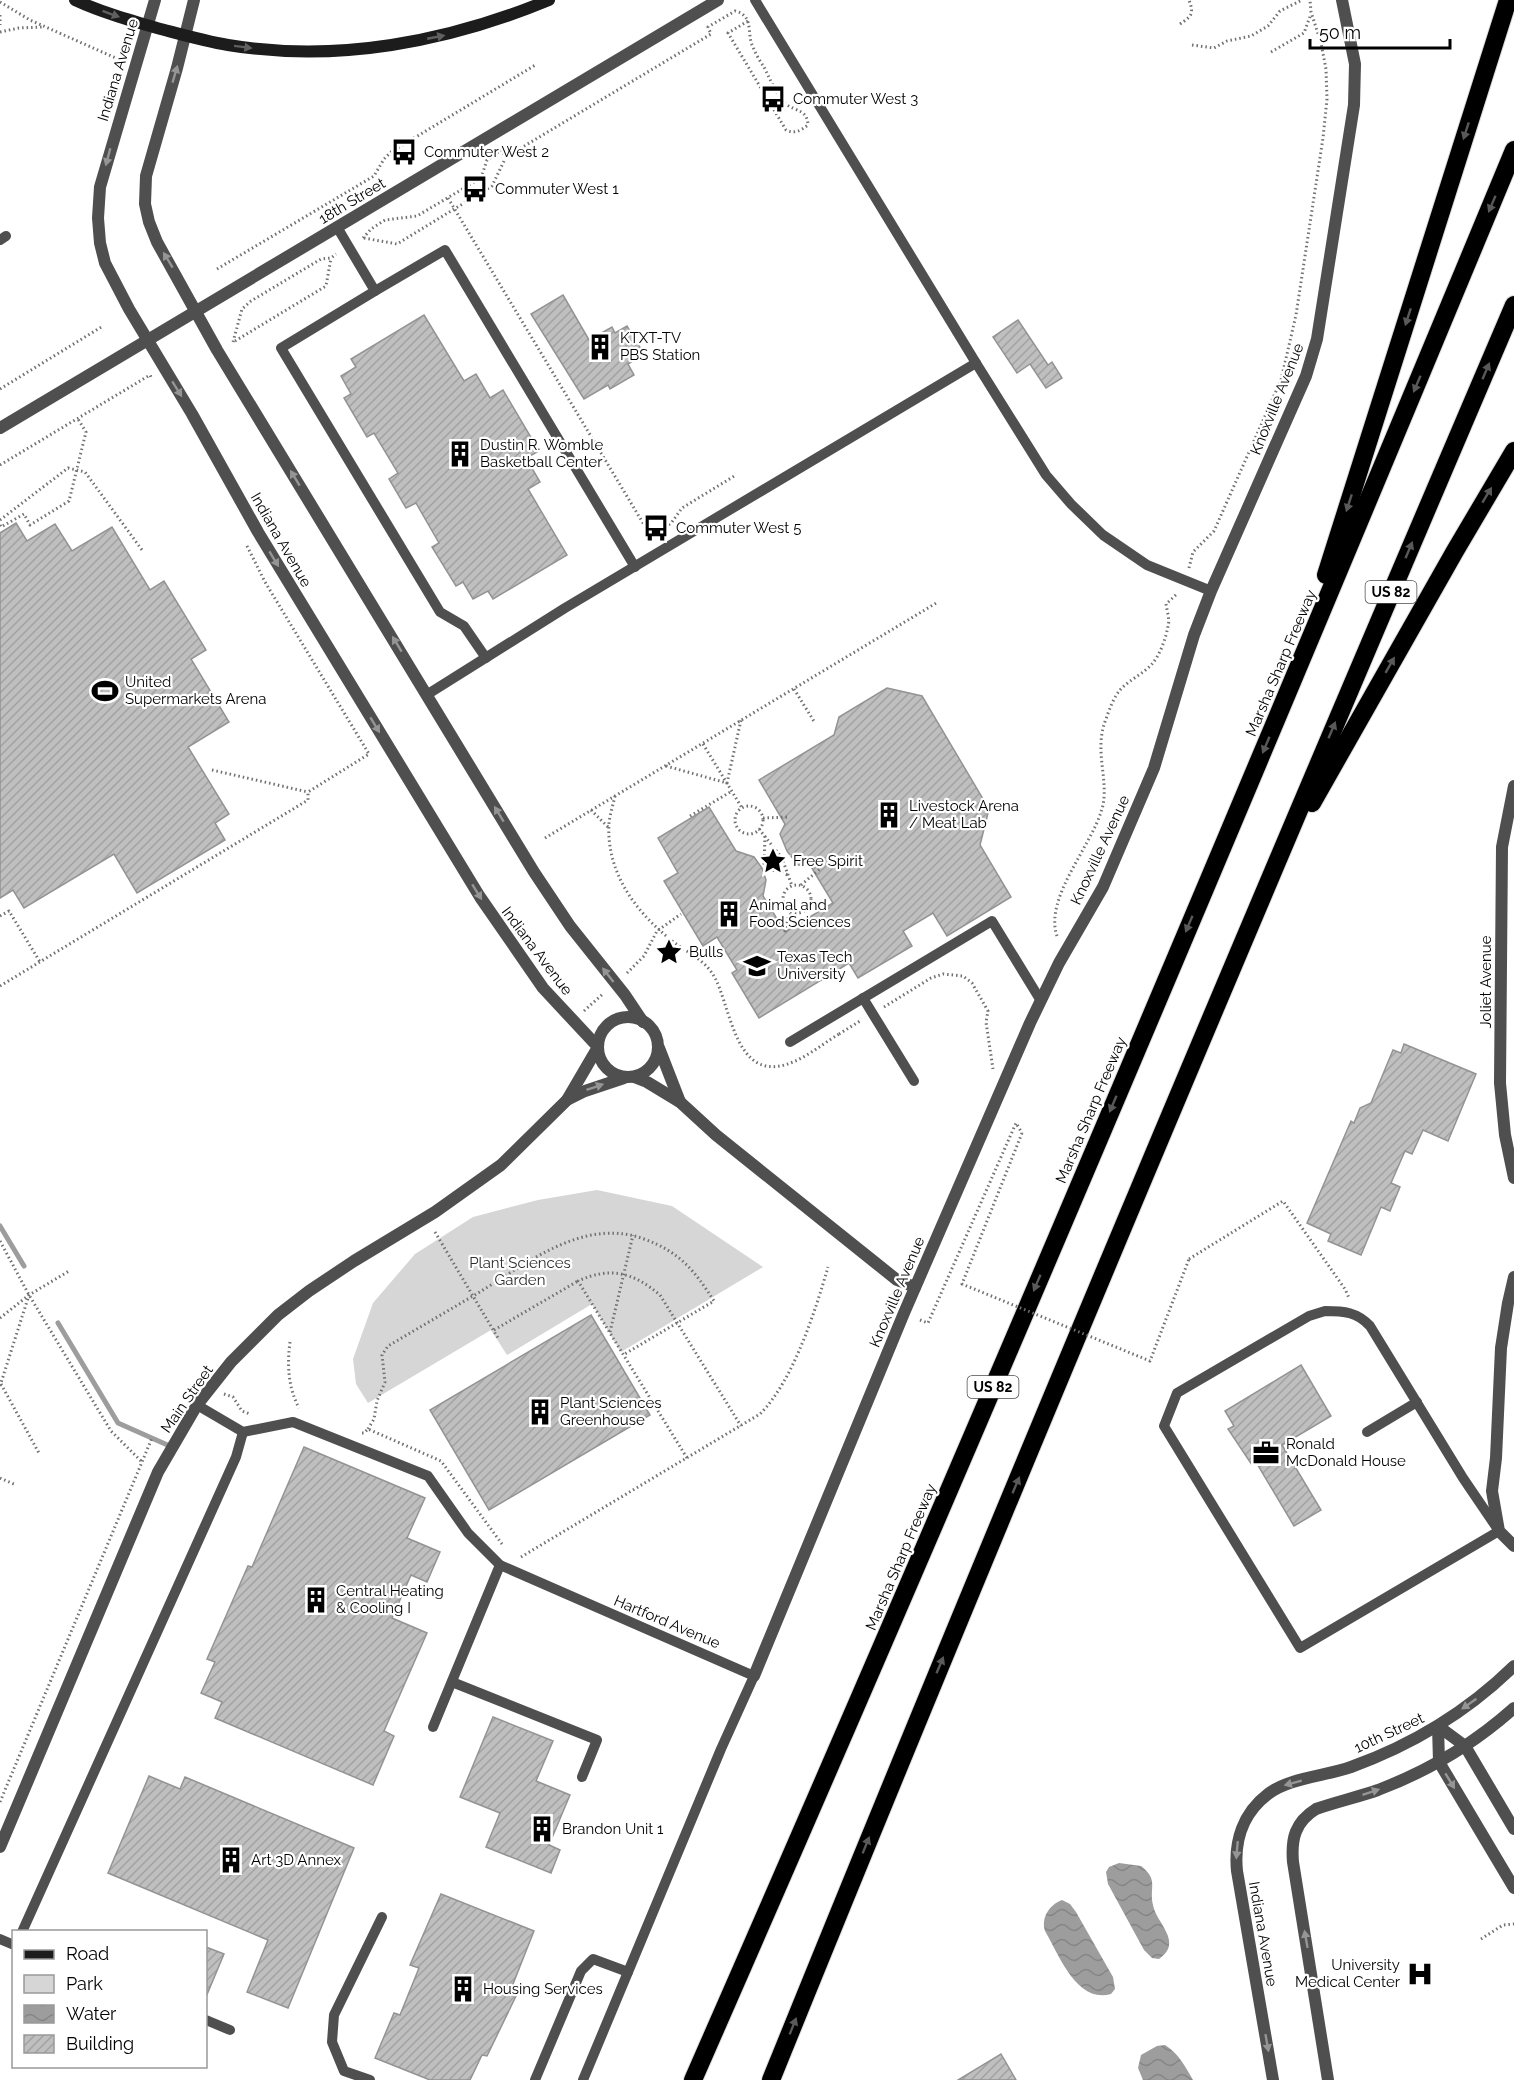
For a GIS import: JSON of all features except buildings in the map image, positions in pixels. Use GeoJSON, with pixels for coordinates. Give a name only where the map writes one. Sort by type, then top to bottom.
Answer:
{"type":"FeatureCollection","features":[{"type":"Feature","properties":{"kind":"highway"},"geometry":{"type":"LineString","coordinates":[[1289,691],[1508,0]]}},
{"type":"Feature","properties":{"kind":"highway","name":"Marsha Sharp Freeway"},"geometry":{"type":"LineString","coordinates":[[693,2080],[884,1645],[1289,691],[1514,150]]}},
{"type":"Feature","properties":{"kind":"highway","name":"US 82"},"geometry":{"type":"LineString","coordinates":[[771,2080],[921,1709],[1268,880],[1514,304]]}},
{"type":"Feature","properties":{"kind":"highway"},"geometry":{"type":"LineString","coordinates":[[1268,880],[1455,550],[1514,451]]}},
{"type":"Feature","properties":{"kind":"main road"},"geometry":{"type":"LineString","coordinates":[[75,0],[116,17],[225,45],[274,50],[317,51],[384,47],[447,35],[549,0]]}},
{"type":"Feature","properties":{"kind":"street","name":"Indiana Avenue"},"geometry":{"type":"LineString","coordinates":[[155,0],[100,187],[98,218],[100,243],[105,262],[147,340],[192,414],[258,532],[480,897],[543,988],[598,1047]]}},
{"type":"Feature","properties":{"kind":"street"},"geometry":{"type":"LineString","coordinates":[[194,0],[146,176],[145,204],[157,242],[195,311],[540,881],[570,926],[625,995],[643,1022]]}},
{"type":"Feature","properties":{"kind":"street","name":"18th Street"},"geometry":{"type":"LineString","coordinates":[[0,428],[718,0]]}},
{"type":"Feature","properties":{"kind":"street","name":"Knoxville Avenue"},"geometry":{"type":"LineString","coordinates":[[754,1676],[915,1287],[1041,1000],[1103,887],[1154,768],[1194,635],[1211,591],[1306,376],[1317,339],[1354,105],[1355,64],[1341,2]]}},
{"type":"Feature","properties":{"kind":"street","name":"Joliet Avenue"},"geometry":{"type":"LineString","coordinates":[[1514,786],[1502,847],[1500,1083],[1506,1140],[1514,1178]]}},
{"type":"Feature","properties":{"kind":"street"},"geometry":{"type":"LineString","coordinates":[[680,1102],[651,1028],[634,1018],[615,1020],[606,1026],[601,1034],[598,1047],[601,1062],[607,1069],[615,1075],[648,1082],[680,1102],[716,1135],[897,1280],[915,1287]]}},
{"type":"Feature","properties":{"kind":"street"},"geometry":{"type":"LineString","coordinates":[[629,1077],[643,1074],[650,1068],[658,1044]]}},
{"type":"Feature","properties":{"kind":"street","name":"Main Street"},"geometry":{"type":"LineString","coordinates":[[0,1847],[158,1472],[197,1405],[246,1346],[278,1315],[346,1266],[469,1189],[501,1165],[567,1100],[598,1047]]}},
{"type":"Feature","properties":{"kind":"street","name":"Main Street"},"geometry":{"type":"LineString","coordinates":[[567,1100],[585,1090],[629,1077]]}},
{"type":"Feature","properties":{"kind":"street"},"geometry":{"type":"LineString","coordinates":[[1514,1277],[1501,1348],[1496,1458],[1492,1491],[1499,1531],[1514,1546]]}},
{"type":"Feature","properties":{"kind":"street","name":"10th Street"},"geometry":{"type":"LineString","coordinates":[[1262,1799],[1279,1787],[1347,1768],[1379,1756],[1438,1726],[1476,1700],[1514,1666]]}},
{"type":"Feature","properties":{"kind":"street"},"geometry":{"type":"LineString","coordinates":[[1328,2080],[1293,1862],[1293,1838],[1299,1823],[1316,1809],[1376,1791],[1438,1762],[1481,1735],[1514,1708]]}},
{"type":"Feature","properties":{"kind":"street"},"geometry":{"type":"LineString","coordinates":[[1438,1726],[1465,1746],[1514,1829]]}},
{"type":"Feature","properties":{"kind":"street"},"geometry":{"type":"LineString","coordinates":[[1438,1726],[1438,1762],[1514,1888]]}},
{"type":"Feature","properties":{"kind":"street","name":"Indiana Avenue"},"geometry":{"type":"LineString","coordinates":[[1262,1799],[1242,1826],[1238,1838],[1236,1860],[1273,2080]]}},
{"type":"Feature","properties":{"kind":"lane"},"geometry":{"type":"LineString","coordinates":[[755,0],[976,363],[1047,475],[1071,504],[1103,535],[1147,565],[1211,591]]}},
{"type":"Feature","properties":{"kind":"lane"},"geometry":{"type":"LineString","coordinates":[[337,227],[375,291]]}},
{"type":"Feature","properties":{"kind":"lane"},"geometry":{"type":"LineString","coordinates":[[486,658],[464,626],[440,612],[281,348],[445,250],[635,567]]}},
{"type":"Feature","properties":{"kind":"lane"},"geometry":{"type":"LineString","coordinates":[[428,694],[976,363]]}},
{"type":"Feature","properties":{"kind":"lane"},"geometry":{"type":"LineString","coordinates":[[790,1042],[992,921],[1041,1000]]}},
{"type":"Feature","properties":{"kind":"lane"},"geometry":{"type":"LineString","coordinates":[[863,998],[914,1081]]}},
{"type":"Feature","properties":{"kind":"lane"},"geometry":{"type":"LineString","coordinates":[[1325,1311],[1344,1311],[1363,1318],[1370,1326],[1417,1402],[1462,1478],[1499,1531],[1300,1648],[1164,1426],[1177,1393],[1309,1316],[1325,1311]]}},
{"type":"Feature","properties":{"kind":"lane"},"geometry":{"type":"LineString","coordinates":[[1367,1432],[1417,1402]]}},
{"type":"Feature","properties":{"kind":"lane"},"geometry":{"type":"LineString","coordinates":[[23,1930],[236,1457],[243,1432],[197,1405]]}},
{"type":"Feature","properties":{"kind":"lane","name":"Hartford Avenue"},"geometry":{"type":"LineString","coordinates":[[243,1432],[293,1422],[428,1476],[468,1533],[501,1565],[754,1676]]}},
{"type":"Feature","properties":{"kind":"lane"},"geometry":{"type":"LineString","coordinates":[[433,1727],[501,1565]]}},
{"type":"Feature","properties":{"kind":"lane"},"geometry":{"type":"LineString","coordinates":[[583,2080],[721,1749],[754,1676]]}},
{"type":"Feature","properties":{"kind":"lane"},"geometry":{"type":"LineString","coordinates":[[452,1682],[597,1740],[582,1777]]}},
{"type":"Feature","properties":{"kind":"lane"},"geometry":{"type":"LineString","coordinates":[[370,2080],[344,2071],[332,2042],[334,2015],[382,1917]]}},
{"type":"Feature","properties":{"kind":"lane"},"geometry":{"type":"LineString","coordinates":[[535,2080],[582,1971],[593,1959],[628,1972]]}},
{"type":"Feature","properties":{"kind":"lane"},"geometry":{"type":"LineString","coordinates":[[207,2020],[230,2030]]}},
{"type":"Feature","properties":{"kind":"path"},"geometry":{"type":"LineString","coordinates":[[1180,24],[1193,12],[1189,0]]}},
{"type":"Feature","properties":{"kind":"path"},"geometry":{"type":"LineString","coordinates":[[1192,45],[1214,48],[1227,41],[1251,36],[1268,26],[1280,11],[1302,0]]}},
{"type":"Feature","properties":{"kind":"path"},"geometry":{"type":"LineString","coordinates":[[1064,955],[1055,930],[1056,906],[1070,874],[1086,847],[1102,808],[1104,790],[1099,745],[1105,721],[1118,692],[1152,663],[1160,649],[1169,625],[1166,604],[1178,594],[1192,562],[1193,552],[1214,531],[1281,380],[1296,315],[1327,99],[1322,52],[1311,14],[1310,0]]}},
{"type":"Feature","properties":{"kind":"path"},"geometry":{"type":"LineString","coordinates":[[0,2],[45,27],[118,59]]}},
{"type":"Feature","properties":{"kind":"path"},"geometry":{"type":"LineString","coordinates":[[364,238],[397,244],[455,209],[492,186],[506,158],[711,34],[708,27],[735,11],[748,21],[757,55],[785,104],[803,112],[808,119],[808,125],[801,131],[792,133],[786,130],[728,33],[748,21]]}},
{"type":"Feature","properties":{"kind":"path"},"geometry":{"type":"LineString","coordinates":[[1271,52],[1304,33],[1311,14]]}},
{"type":"Feature","properties":{"kind":"path"},"geometry":{"type":"LineString","coordinates":[[0,15],[0,25]]}},
{"type":"Feature","properties":{"kind":"path"},"geometry":{"type":"LineString","coordinates":[[0,32],[19,28],[45,27]]}},
{"type":"Feature","properties":{"kind":"path"},"geometry":{"type":"LineString","coordinates":[[218,269],[375,176],[384,159],[391,152],[537,64]]}},
{"type":"Feature","properties":{"kind":"path"},"geometry":{"type":"LineString","coordinates":[[331,258],[326,286],[234,342],[242,309],[251,301],[321,259],[331,258],[364,238],[371,229],[386,220],[417,216],[448,198],[481,178],[487,160],[501,150],[506,158]]}},
{"type":"Feature","properties":{"kind":"path"},"geometry":{"type":"LineString","coordinates":[[448,198],[652,538]]}},
{"type":"Feature","properties":{"kind":"path"},"geometry":{"type":"LineString","coordinates":[[0,389],[103,326]]}},
{"type":"Feature","properties":{"kind":"path"},"geometry":{"type":"LineString","coordinates":[[0,465],[150,375],[154,381]]}},
{"type":"Feature","properties":{"kind":"path"},"geometry":{"type":"LineString","coordinates":[[78,418],[86,432],[76,470],[69,501],[30,525],[24,514],[1,527],[0,522],[68,468],[76,470],[85,471],[142,550]]}},
{"type":"Feature","properties":{"kind":"path"},"geometry":{"type":"LineString","coordinates":[[627,552],[666,528],[682,508],[736,475]]}},
{"type":"Feature","properties":{"kind":"path"},"geometry":{"type":"LineString","coordinates":[[212,770],[308,792],[369,754],[244,542]]}},
{"type":"Feature","properties":{"kind":"path"},"geometry":{"type":"LineString","coordinates":[[545,838],[938,602]]}},
{"type":"Feature","properties":{"kind":"path"},"geometry":{"type":"LineString","coordinates":[[794,689],[814,723]]}},
{"type":"Feature","properties":{"kind":"path"},"geometry":{"type":"LineString","coordinates":[[727,783],[741,720]]}},
{"type":"Feature","properties":{"kind":"path"},"geometry":{"type":"LineString","coordinates":[[703,744],[742,808]]}},
{"type":"Feature","properties":{"kind":"path"},"geometry":{"type":"LineString","coordinates":[[665,766],[727,783]]}},
{"type":"Feature","properties":{"kind":"path"},"geometry":{"type":"LineString","coordinates":[[690,816],[732,791]]}},
{"type":"Feature","properties":{"kind":"path"},"geometry":{"type":"LineString","coordinates":[[0,986],[308,800],[308,792]]}},
{"type":"Feature","properties":{"kind":"path"},"geometry":{"type":"LineString","coordinates":[[615,796],[610,829],[616,870],[626,892],[640,912],[659,930],[708,968],[716,979],[739,1043],[757,1063],[777,1067],[787,1065],[931,978],[943,974],[963,976],[972,983],[988,1011],[986,1022],[993,1074]]}},
{"type":"Feature","properties":{"kind":"path"},"geometry":{"type":"LineString","coordinates":[[753,806],[758,808],[763,818],[759,829],[745,833],[737,826],[735,817],[742,808],[753,806]]}},
{"type":"Feature","properties":{"kind":"path"},"geometry":{"type":"LineString","coordinates":[[591,810],[610,829]]}},
{"type":"Feature","properties":{"kind":"path"},"geometry":{"type":"LineString","coordinates":[[763,818],[789,817]]}},
{"type":"Feature","properties":{"kind":"path"},"geometry":{"type":"LineString","coordinates":[[759,829],[782,858],[792,886]]}},
{"type":"Feature","properties":{"kind":"path"},"geometry":{"type":"LineString","coordinates":[[765,836],[764,867],[788,875]]}},
{"type":"Feature","properties":{"kind":"path"},"geometry":{"type":"LineString","coordinates":[[801,885],[808,891],[811,902],[805,910],[792,912],[785,904],[783,896],[786,891],[792,886],[801,885],[821,868]]}},
{"type":"Feature","properties":{"kind":"path"},"geometry":{"type":"LineString","coordinates":[[0,916],[9,911],[40,963]]}},
{"type":"Feature","properties":{"kind":"path"},"geometry":{"type":"LineString","coordinates":[[784,932],[792,912]]}},
{"type":"Feature","properties":{"kind":"path"},"geometry":{"type":"LineString","coordinates":[[627,973],[644,956],[659,930],[681,914]]}},
{"type":"Feature","properties":{"kind":"path"},"geometry":{"type":"LineString","coordinates":[[581,1014],[606,991]]}},
{"type":"Feature","properties":{"kind":"path"},"geometry":{"type":"LineString","coordinates":[[830,1018],[839,1034]]}},
{"type":"Feature","properties":{"kind":"path"},"geometry":{"type":"LineString","coordinates":[[920,1320],[928,1323],[1016,1123],[1022,1133],[962,1284],[1150,1361],[1189,1259],[1282,1201],[1350,1297],[1344,1311]]}},
{"type":"Feature","properties":{"kind":"path"},"geometry":{"type":"LineString","coordinates":[[435,1232],[498,1338]]}},
{"type":"Feature","properties":{"kind":"path"},"geometry":{"type":"LineString","coordinates":[[356,1431],[364,1433],[374,1419],[377,1401],[385,1382],[382,1355],[388,1346],[555,1247],[572,1240],[606,1232],[633,1235],[667,1249],[680,1257],[701,1281],[714,1301],[623,1355]]}},
{"type":"Feature","properties":{"kind":"path"},"geometry":{"type":"LineString","coordinates":[[610,1333],[633,1235]]}},
{"type":"Feature","properties":{"kind":"path"},"geometry":{"type":"LineString","coordinates":[[0,1241],[2,1249],[111,1431],[143,1463]]}},
{"type":"Feature","properties":{"kind":"path"},"geometry":{"type":"LineString","coordinates":[[517,1558],[523,1557],[760,1414],[774,1400],[785,1382],[819,1300],[828,1268]]}},
{"type":"Feature","properties":{"kind":"path"},"geometry":{"type":"LineString","coordinates":[[0,1318],[29,1295],[69,1271]]}},
{"type":"Feature","properties":{"kind":"path"},"geometry":{"type":"LineString","coordinates":[[494,1330],[591,1275],[623,1274],[645,1282],[660,1295],[741,1426]]}},
{"type":"Feature","properties":{"kind":"path"},"geometry":{"type":"LineString","coordinates":[[578,1281],[687,1458]]}},
{"type":"Feature","properties":{"kind":"path"},"geometry":{"type":"LineString","coordinates":[[29,1295],[0,1385],[40,1455]]}},
{"type":"Feature","properties":{"kind":"path"},"geometry":{"type":"LineString","coordinates":[[290,1342],[288,1374],[291,1390],[299,1408],[292,1409]]}},
{"type":"Feature","properties":{"kind":"path"},"geometry":{"type":"LineString","coordinates":[[209,1389],[233,1396],[242,1412],[248,1415],[256,1414]]}},
{"type":"Feature","properties":{"kind":"path"},"geometry":{"type":"LineString","coordinates":[[368,1429],[441,1461],[502,1545]]}},
{"type":"Feature","properties":{"kind":"path"},"geometry":{"type":"LineString","coordinates":[[0,1802],[152,1438]]}},
{"type":"Feature","properties":{"kind":"path"},"geometry":{"type":"LineString","coordinates":[[0,1478],[16,1485]]}},
{"type":"Feature","properties":{"kind":"path"},"geometry":{"type":"LineString","coordinates":[[1481,1939],[1503,1925],[1514,1924]]}},
{"type":"Feature","properties":{"kind":"green space","name":"Plant Sciences Garden"},"geometry":{"type":"Polygon","coordinates":[[[597,1190],[672,1206],[763,1267],[621,1352],[592,1304],[507,1355],[491,1330],[368,1403],[356,1384],[353,1359],[373,1303],[415,1254],[473,1217],[538,1200],[597,1190]]]}},
{"type":"Feature","properties":{"kind":"water"},"geometry":{"type":"Polygon","coordinates":[[[1119,1863],[1141,1866],[1150,1875],[1155,1912],[1169,1939],[1166,1953],[1159,1959],[1152,1958],[1144,1950],[1108,1884],[1106,1872],[1109,1867],[1119,1863]]]}},
{"type":"Feature","properties":{"kind":"water"},"geometry":{"type":"Polygon","coordinates":[[[1062,1900],[1070,1904],[1076,1912],[1113,1977],[1115,1989],[1111,1994],[1099,1995],[1088,1992],[1079,1985],[1063,1964],[1045,1931],[1044,1921],[1047,1912],[1062,1900]]]}},
{"type":"Feature","properties":{"kind":"water"},"geometry":{"type":"Polygon","coordinates":[[[1165,2045],[1178,2056],[1193,2080],[1143,2080],[1138,2068],[1141,2055],[1157,2046],[1165,2045]]]}},
{"type":"Feature","properties":{"kind":"waterway"},"geometry":{"type":"LineString","coordinates":[[0,1226],[24,1266]]}},
{"type":"Feature","properties":{"kind":"waterway"},"geometry":{"type":"LineString","coordinates":[[58,1323],[118,1423],[172,1447]]}},
{"type":"Feature","properties":{"kind":"place","name":"Commuter West 3"},"geometry":{"type":"Point","coordinates":[773,99]}},
{"type":"Feature","properties":{"kind":"place","name":"Commuter West 2"},"geometry":{"type":"Point","coordinates":[404,152]}},
{"type":"Feature","properties":{"kind":"place","name":"Commuter West 1"},"geometry":{"type":"Point","coordinates":[475,189]}},
{"type":"Feature","properties":{"kind":"place","name":"KTXT-TV PBS Station"},"geometry":{"type":"Point","coordinates":[600,347]}},
{"type":"Feature","properties":{"kind":"place","name":"Dustin R. Womble Basketball Center"},"geometry":{"type":"Point","coordinates":[460,454]}},
{"type":"Feature","properties":{"kind":"place","name":"Commuter West 5"},"geometry":{"type":"Point","coordinates":[656,528]}},
{"type":"Feature","properties":{"kind":"place","name":"United Supermarkets Arena"},"geometry":{"type":"Point","coordinates":[105,691]}},
{"type":"Feature","properties":{"kind":"place","name":"Livestock Arena / Meat Lab"},"geometry":{"type":"Point","coordinates":[889,815]}},
{"type":"Feature","properties":{"kind":"place","name":"Free Spirit"},"geometry":{"type":"Point","coordinates":[773,861]}},
{"type":"Feature","properties":{"kind":"place","name":"Animal and Food Sciences"},"geometry":{"type":"Point","coordinates":[729,914]}},
{"type":"Feature","properties":{"kind":"place","name":"Bulls"},"geometry":{"type":"Point","coordinates":[669,952]}},
{"type":"Feature","properties":{"kind":"place","name":"Texas Tech University"},"geometry":{"type":"Point","coordinates":[757,966]}},
{"type":"Feature","properties":{"kind":"place","name":"Plant Sciences Greenhouse"},"geometry":{"type":"Point","coordinates":[540,1412]}},
{"type":"Feature","properties":{"kind":"place","name":"Ronald McDonald House"},"geometry":{"type":"Point","coordinates":[1266,1453]}},
{"type":"Feature","properties":{"kind":"place","name":"Central Heating & Cooling I"},"geometry":{"type":"Point","coordinates":[316,1600]}},
{"type":"Feature","properties":{"kind":"place","name":"Brandon Unit 1"},"geometry":{"type":"Point","coordinates":[542,1829]}},
{"type":"Feature","properties":{"kind":"place","name":"Art 3D Annex"},"geometry":{"type":"Point","coordinates":[231,1860]}},
{"type":"Feature","properties":{"kind":"place","name":"University Medical Center"},"geometry":{"type":"Point","coordinates":[1420,1974]}},
{"type":"Feature","properties":{"kind":"place","name":"Housing Services"},"geometry":{"type":"Point","coordinates":[463,1989]}}]}
